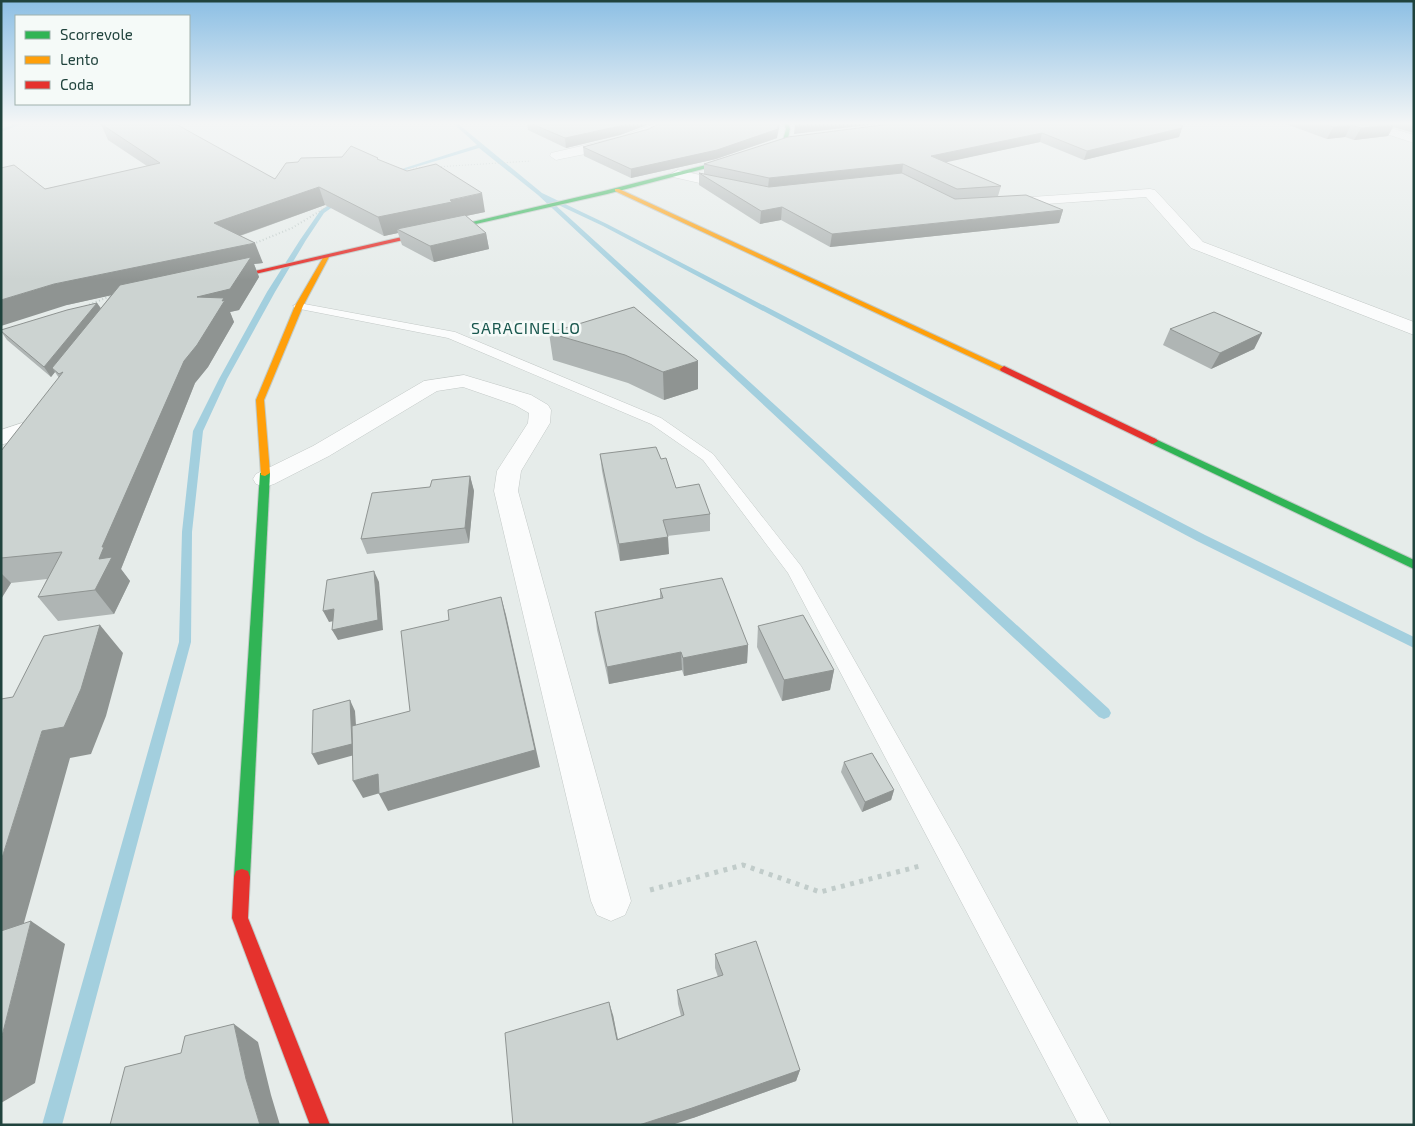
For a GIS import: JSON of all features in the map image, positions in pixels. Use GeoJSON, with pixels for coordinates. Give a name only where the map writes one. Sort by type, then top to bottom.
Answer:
{"type":"FeatureCollection","features":[{"type":"Feature","properties":{"kind":"street"},"geometry":{"type":"LineString","coordinates":[[206,283],[605,194],[672,176]]}},
{"type":"Feature","properties":{"kind":"street"},"geometry":{"type":"LineString","coordinates":[[685,176],[750,190]]}},
{"type":"Feature","properties":{"kind":"street"},"geometry":{"type":"LineString","coordinates":[[617,190],[877,309],[1414,565]]}},
{"type":"Feature","properties":{"kind":"street"},"geometry":{"type":"LineString","coordinates":[[992,203],[1150,193],[1198,245],[1414,330]]}},
{"type":"Feature","properties":{"kind":"street"},"geometry":{"type":"LineString","coordinates":[[320,1125],[240,918],[265,479],[260,400],[299,306],[326,257]]}},
{"type":"Feature","properties":{"kind":"street"},"geometry":{"type":"LineString","coordinates":[[265,479],[321,451],[431,385],[464,381],[523,400],[540,410],[539,423],[510,471],[506,491],[611,901]]}},
{"type":"Feature","properties":{"kind":"street"},"geometry":{"type":"LineString","coordinates":[[1,458],[19,427]]}},
{"type":"Feature","properties":{"kind":"lane"},"geometry":{"type":"LineString","coordinates":[[299,306],[451,335],[656,421],[708,457],[795,570],[1096,1125]]}},
{"type":"Feature","properties":{"kind":"path"},"geometry":{"type":"LineString","coordinates":[[248,246],[292,228],[335,200]]}},
{"type":"Feature","properties":{"kind":"path"},"geometry":{"type":"LineString","coordinates":[[84,307],[119,293]]}},
{"type":"Feature","properties":{"kind":"path"},"geometry":{"type":"LineString","coordinates":[[611,901],[743,865],[820,892],[952,858]]}},
{"type":"Feature","properties":{"kind":"building"},"geometry":{"type":"Polygon","coordinates":[[[1,176],[28,176],[45,189],[105,176],[269,176],[275,179],[277,176],[454,176],[482,193],[450,200],[452,202],[378,217],[319,187],[214,223],[255,243],[54,284],[1,300],[1,176]]]}},
{"type":"Feature","properties":{"kind":"building"},"geometry":{"type":"Polygon","coordinates":[[[703,176],[769,187],[878,176],[907,176],[955,199],[1026,195],[1063,210],[832,234],[782,207],[761,211],[703,176]]]}},
{"type":"Feature","properties":{"kind":"building"},"geometry":{"type":"Polygon","coordinates":[[[758,176],[792,176],[769,178],[758,176]]]}},
{"type":"Feature","properties":{"kind":"building"},"geometry":{"type":"Polygon","coordinates":[[[928,176],[977,176],[1001,186],[957,189],[928,176]]]}},
{"type":"Feature","properties":{"kind":"building"},"geometry":{"type":"Polygon","coordinates":[[[465,215],[486,233],[430,246],[397,229],[465,215]]]}},
{"type":"Feature","properties":{"kind":"building"},"geometry":{"type":"Polygon","coordinates":[[[251,257],[230,289],[197,297],[224,298],[222,301],[225,300],[197,345],[184,361],[102,547],[104,547],[99,559],[112,557],[95,590],[38,597],[62,552],[1,558],[1,451],[63,372],[59,374],[52,368],[120,285],[251,257]]]}},
{"type":"Feature","properties":{"kind":"building"},"geometry":{"type":"Polygon","coordinates":[[[97,303],[44,367],[1,331],[67,310],[97,303]]]}},
{"type":"Feature","properties":{"kind":"building"},"geometry":{"type":"Polygon","coordinates":[[[634,307],[698,361],[663,372],[625,355],[549,333],[634,307]]]}},
{"type":"Feature","properties":{"kind":"building"},"geometry":{"type":"Polygon","coordinates":[[[1214,312],[1262,333],[1220,353],[1170,329],[1214,312]]]}},
{"type":"Feature","properties":{"kind":"building"},"geometry":{"type":"Polygon","coordinates":[[[656,447],[661,459],[666,458],[676,488],[699,484],[710,514],[663,520],[668,537],[619,544],[600,454],[656,447]]]}},
{"type":"Feature","properties":{"kind":"building"},"geometry":{"type":"Polygon","coordinates":[[[470,476],[465,528],[361,539],[372,493],[430,487],[432,480],[470,476]]]}},
{"type":"Feature","properties":{"kind":"building"},"geometry":{"type":"Polygon","coordinates":[[[374,571],[378,620],[332,630],[334,609],[323,611],[327,580],[374,571]]]}},
{"type":"Feature","properties":{"kind":"building"},"geometry":{"type":"Polygon","coordinates":[[[722,578],[748,645],[683,658],[681,652],[607,667],[595,612],[663,598],[660,589],[722,578]]]}},
{"type":"Feature","properties":{"kind":"building"},"geometry":{"type":"Polygon","coordinates":[[[501,597],[535,750],[379,794],[378,774],[353,781],[352,726],[410,711],[401,631],[449,620],[448,610],[501,597]]]}},
{"type":"Feature","properties":{"kind":"building"},"geometry":{"type":"Polygon","coordinates":[[[803,615],[834,670],[784,680],[758,626],[803,615]]]}},
{"type":"Feature","properties":{"kind":"building"},"geometry":{"type":"Polygon","coordinates":[[[100,625],[81,689],[64,727],[42,731],[1,861],[1,699],[13,697],[44,636],[100,625]]]}},
{"type":"Feature","properties":{"kind":"building"},"geometry":{"type":"Polygon","coordinates":[[[350,700],[352,744],[312,754],[313,710],[350,700]]]}},
{"type":"Feature","properties":{"kind":"building"},"geometry":{"type":"Polygon","coordinates":[[[872,753],[894,790],[865,802],[844,762],[872,753]]]}},
{"type":"Feature","properties":{"kind":"building"},"geometry":{"type":"Polygon","coordinates":[[[31,921],[1,1040],[1,931],[31,921]]]}},
{"type":"Feature","properties":{"kind":"building"},"geometry":{"type":"Polygon","coordinates":[[[756,941],[800,1070],[639,1125],[513,1125],[505,1033],[609,1002],[617,1040],[684,1015],[677,990],[723,975],[715,954],[756,941]]]}},
{"type":"Feature","properties":{"kind":"building"},"geometry":{"type":"Polygon","coordinates":[[[234,1024],[246,1079],[260,1125],[110,1125],[125,1067],[181,1053],[185,1036],[234,1024]]]}},
{"type":"Feature","properties":{"kind":"waterway"},"geometry":{"type":"LineString","coordinates":[[518,176],[540,194]]}},
{"type":"Feature","properties":{"kind":"waterway"},"geometry":{"type":"LineString","coordinates":[[540,194],[605,225],[1201,538],[1414,643]]}},
{"type":"Feature","properties":{"kind":"waterway"},"geometry":{"type":"LineString","coordinates":[[540,194],[1104,713]]}},
{"type":"Feature","properties":{"kind":"waterway"},"geometry":{"type":"LineString","coordinates":[[52,1125],[185,642],[187,532],[198,431],[223,379],[271,292],[303,240],[322,212],[341,199]]}},
{"type":"Feature","properties":{"kind":"traffic: fast"},"geometry":{"type":"LineString","coordinates":[[458,226],[605,193],[672,176]]}},
{"type":"Feature","properties":{"kind":"traffic: fast"},"geometry":{"type":"LineString","coordinates":[[1153,441],[1414,565]]}},
{"type":"Feature","properties":{"kind":"traffic: fast"},"geometry":{"type":"LineString","coordinates":[[242,877],[265,473]]}},
{"type":"Feature","properties":{"kind":"traffic: slow"},"geometry":{"type":"LineString","coordinates":[[617,190],[1004,369]]}},
{"type":"Feature","properties":{"kind":"traffic: slow"},"geometry":{"type":"LineString","coordinates":[[265,473],[260,400],[299,306],[326,257]]}},
{"type":"Feature","properties":{"kind":"traffic: jam"},"geometry":{"type":"LineString","coordinates":[[220,280],[458,226]]}},
{"type":"Feature","properties":{"kind":"traffic: jam"},"geometry":{"type":"LineString","coordinates":[[1004,369],[1153,441]]}},
{"type":"Feature","properties":{"kind":"traffic: jam"},"geometry":{"type":"LineString","coordinates":[[242,877],[240,918],[320,1125]]}},
{"type":"Feature","properties":{"kind":"district","name":"SARACINELLO"},"geometry":{"type":"Point","coordinates":[526,327]}}]}
